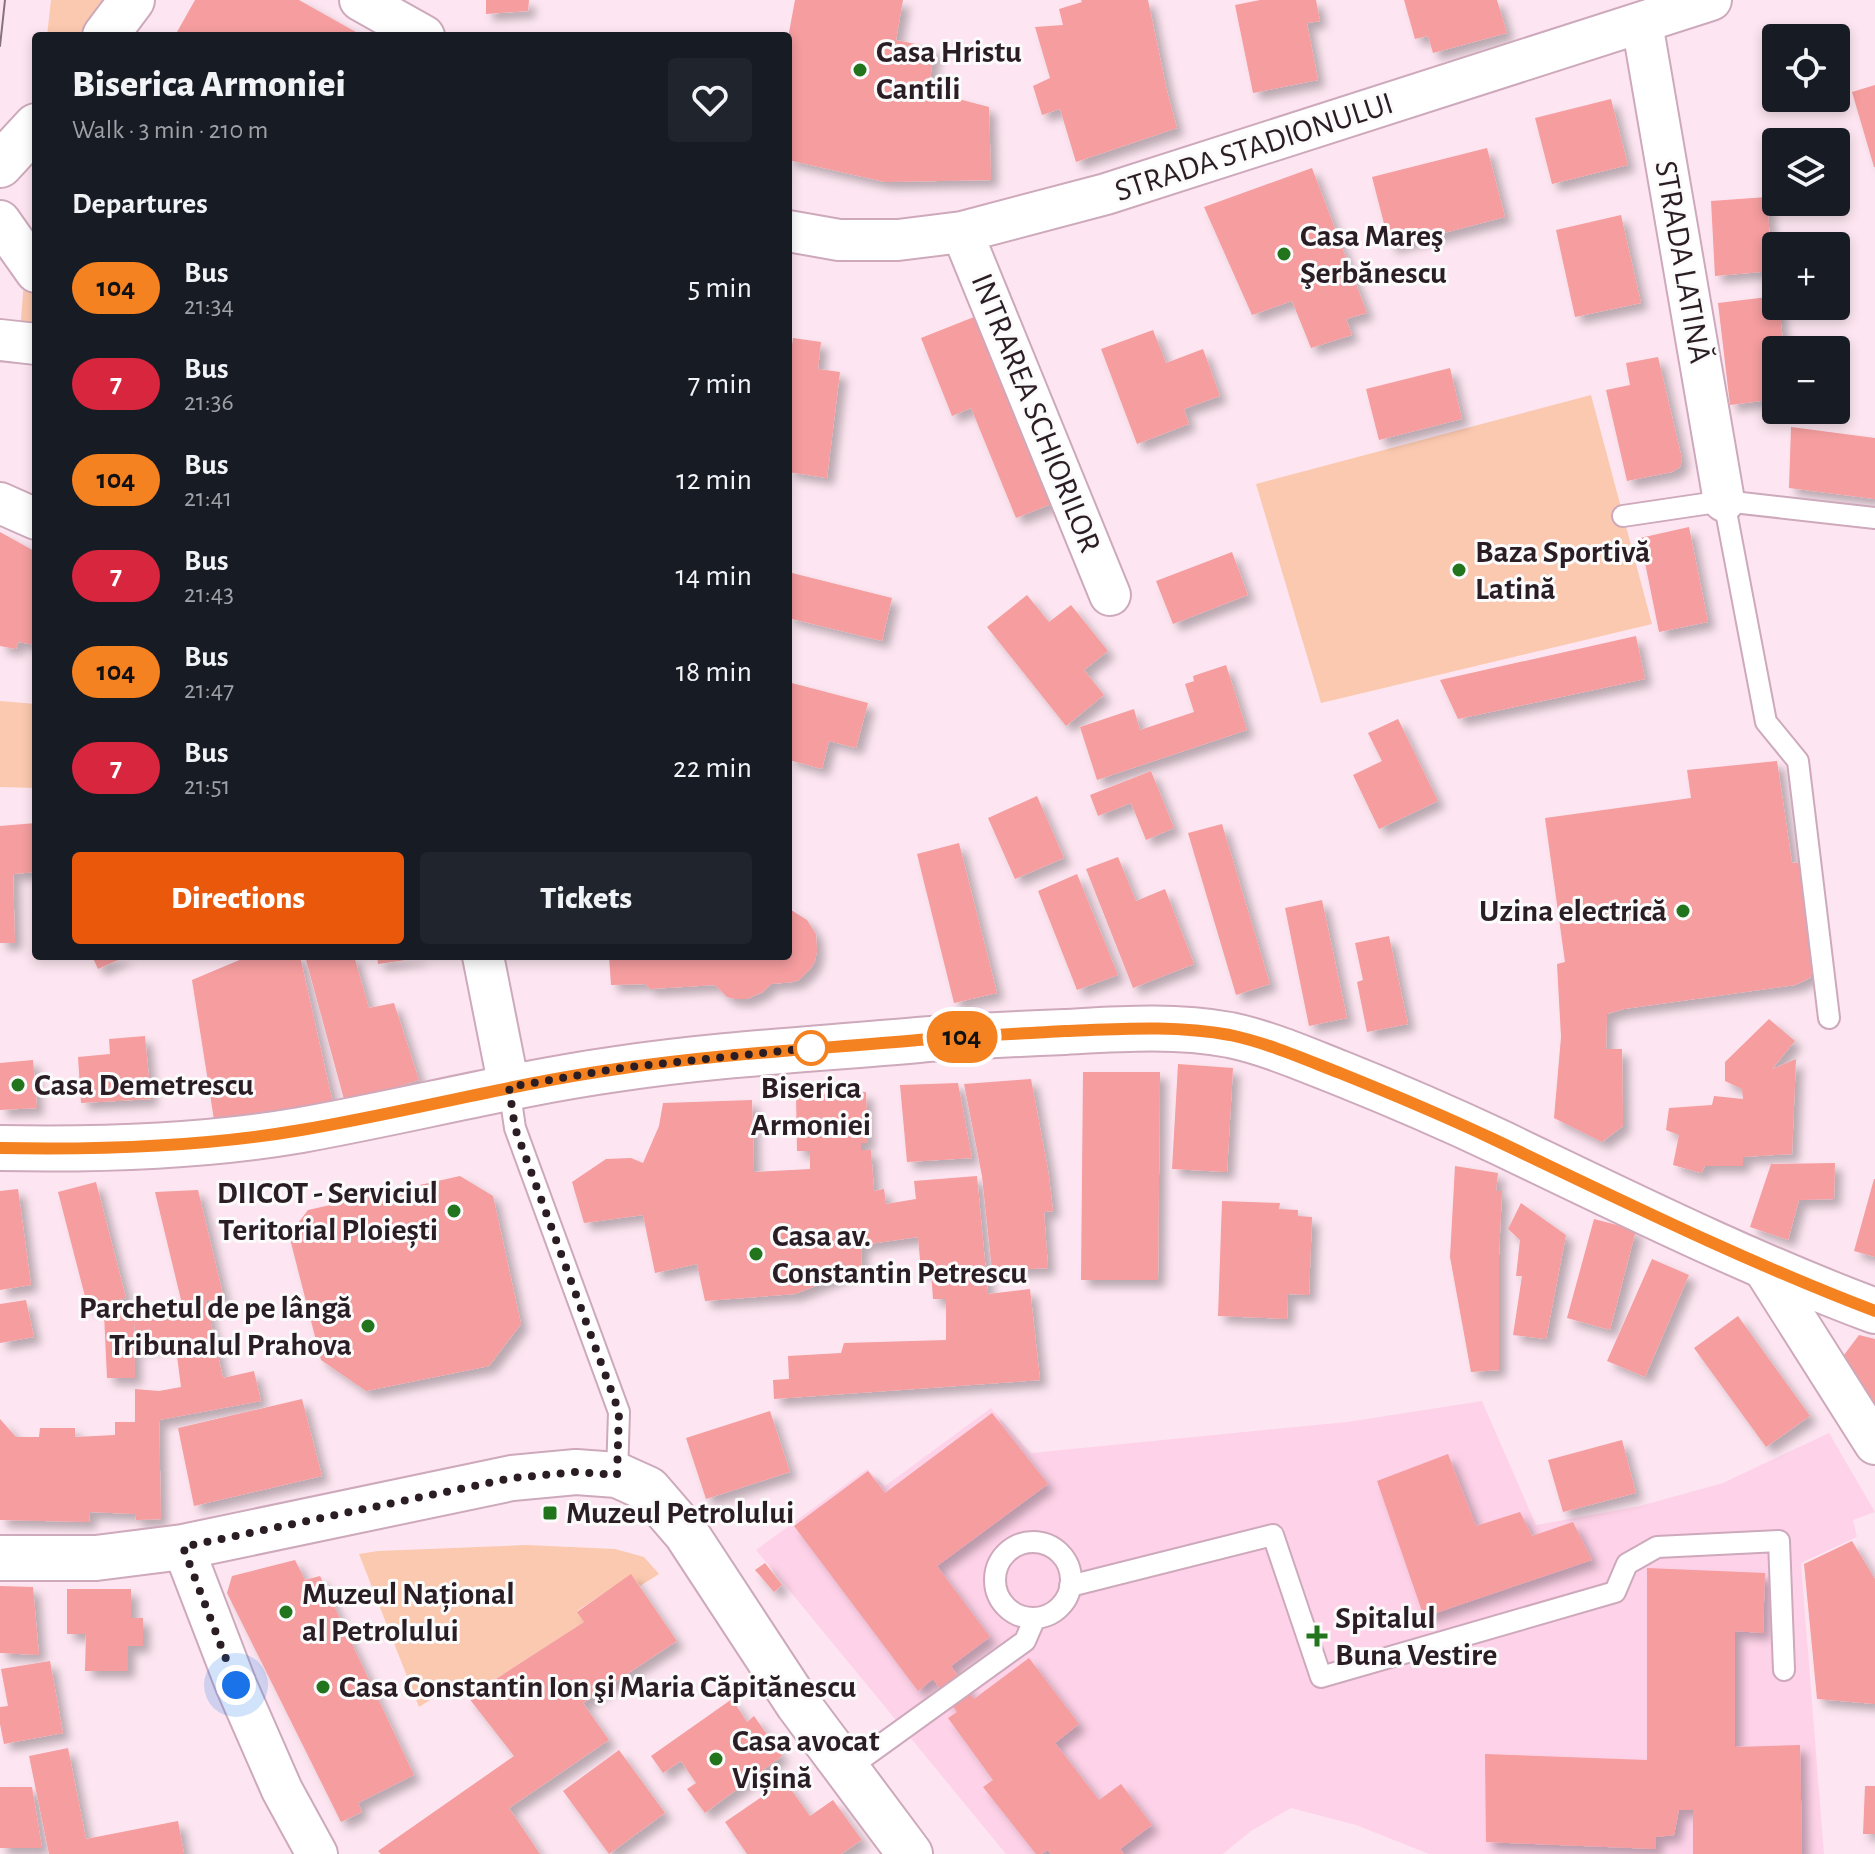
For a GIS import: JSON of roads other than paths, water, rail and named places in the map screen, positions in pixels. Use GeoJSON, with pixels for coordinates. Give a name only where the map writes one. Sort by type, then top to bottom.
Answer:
{"type":"FeatureCollection","features":[{"type":"Feature","properties":{"kind":"main road"},"geometry":{"type":"LineString","coordinates":[[108,32],[132,0]]}},
{"type":"Feature","properties":{"kind":"main road"},"geometry":{"type":"LineString","coordinates":[[0,165],[32,130]]}},
{"type":"Feature","properties":{"kind":"main road"},"geometry":{"type":"LineString","coordinates":[[0,1148],[119,1148],[211,1143],[299,1130],[509,1087],[621,1068],[787,1050],[1109,1029],[1198,1030],[1279,1049],[1437,1112],[1761,1264],[1875,1311]]}},
{"type":"Feature","properties":{"kind":"main road"},"geometry":{"type":"LineString","coordinates":[[0,1558],[96,1558],[183,1547],[512,1478],[576,1472],[617,1475],[648,1489],[686,1533],[798,1704],[910,1854]]}},
{"type":"Feature","properties":{"kind":"street"},"geometry":{"type":"LineString","coordinates":[[360,0],[417,32]]}},
{"type":"Feature","properties":{"kind":"street","name":"STRADA STADIONULUI"},"geometry":{"type":"LineString","coordinates":[[792,239],[898,240],[962,232],[1106,194],[1711,0]]}},
{"type":"Feature","properties":{"kind":"street","name":"STRADA LATINĂ"},"geometry":{"type":"LineString","coordinates":[[1642,23],[1724,501]]}},
{"type":"Feature","properties":{"kind":"street"},"geometry":{"type":"LineString","coordinates":[[0,221],[32,266]]}},
{"type":"Feature","properties":{"kind":"street","name":"INTRAREA SCHIORILOR"},"geometry":{"type":"LineString","coordinates":[[962,232],[1110,595]]}},
{"type":"Feature","properties":{"kind":"street"},"geometry":{"type":"LineString","coordinates":[[0,340],[32,344]]}},
{"type":"Feature","properties":{"kind":"street"},"geometry":{"type":"LineString","coordinates":[[0,503],[32,517]]}},
{"type":"Feature","properties":{"kind":"street"},"geometry":{"type":"LineString","coordinates":[[484,960],[509,1087]]}},
{"type":"Feature","properties":{"kind":"street"},"geometry":{"type":"LineString","coordinates":[[1761,1264],[1875,1444]]}},
{"type":"Feature","properties":{"kind":"street"},"geometry":{"type":"LineString","coordinates":[[183,1547],[253,1724],[282,1790],[317,1854]]}},
{"type":"Feature","properties":{"kind":"lane"},"geometry":{"type":"LineString","coordinates":[[1623,516],[1724,501],[1875,518]]}},
{"type":"Feature","properties":{"kind":"lane"},"geometry":{"type":"LineString","coordinates":[[1724,501],[1766,722],[1798,761],[1829,1018]]}},
{"type":"Feature","properties":{"kind":"lane"},"geometry":{"type":"LineString","coordinates":[[509,1087],[515,1128],[619,1412],[617,1475]]}},
{"type":"Feature","properties":{"kind":"lane"},"geometry":{"type":"LineString","coordinates":[[1070,1586],[1273,1535],[1321,1677],[1615,1592],[1627,1564],[1657,1547],[1779,1541],[1784,1670]]}},
{"type":"Feature","properties":{"kind":"lane"},"geometry":{"type":"LineString","coordinates":[[1034,1541],[1047,1544],[1066,1561],[1070,1586],[1058,1608],[1035,1618],[1011,1612],[996,1592],[994,1580],[996,1568],[1011,1548],[1034,1541]]}},
{"type":"Feature","properties":{"kind":"lane"},"geometry":{"type":"LineString","coordinates":[[846,1770],[1025,1641],[1035,1618]]}},
{"type":"Feature","properties":{"kind":"tram line"},"geometry":{"type":"LineString","coordinates":[[0,46],[5,0]]}},
{"type":"Feature","properties":{"kind":"place","name":"Casa Hristu Cantili"},"geometry":{"type":"Point","coordinates":[860,70]}},
{"type":"Feature","properties":{"kind":"place","name":"Casa Mareş Şerbănescu"},"geometry":{"type":"Point","coordinates":[1284,254]}},
{"type":"Feature","properties":{"kind":"place","name":"Baza Sportivă Latină"},"geometry":{"type":"Point","coordinates":[1459,570]}},
{"type":"Feature","properties":{"kind":"place","name":"Uzina electrică"},"geometry":{"type":"Point","coordinates":[1683,911]}},
{"type":"Feature","properties":{"kind":"place","name":"Biserica Armoniei"},"geometry":{"type":"Point","coordinates":[811,1048]}},
{"type":"Feature","properties":{"kind":"place","name":"Casa Demetrescu"},"geometry":{"type":"Point","coordinates":[18,1085]}},
{"type":"Feature","properties":{"kind":"place","name":"DIICOT - Serviciul Teritorial Ploiești"},"geometry":{"type":"Point","coordinates":[454,1211]}},
{"type":"Feature","properties":{"kind":"place","name":"Casa av. Constantin Petrescu"},"geometry":{"type":"Point","coordinates":[756,1254]}},
{"type":"Feature","properties":{"kind":"place","name":"Parchetul de pe lângă Tribunalul Prahova"},"geometry":{"type":"Point","coordinates":[368,1326]}},
{"type":"Feature","properties":{"kind":"place","name":"Muzeul Petrolului"},"geometry":{"type":"Point","coordinates":[550,1513]}},
{"type":"Feature","properties":{"kind":"place","name":"Muzeul Național al Petrolului"},"geometry":{"type":"Point","coordinates":[286,1612]}},
{"type":"Feature","properties":{"kind":"place","name":"Spitalul Buna Vestire"},"geometry":{"type":"Point","coordinates":[1317,1636]}},
{"type":"Feature","properties":{"kind":"place","name":"Casa Constantin Ion şi Maria Căpitănescu"},"geometry":{"type":"Point","coordinates":[323,1687]}},
{"type":"Feature","properties":{"kind":"place","name":"Casa avocat Vișină"},"geometry":{"type":"Point","coordinates":[716,1759]}}]}
